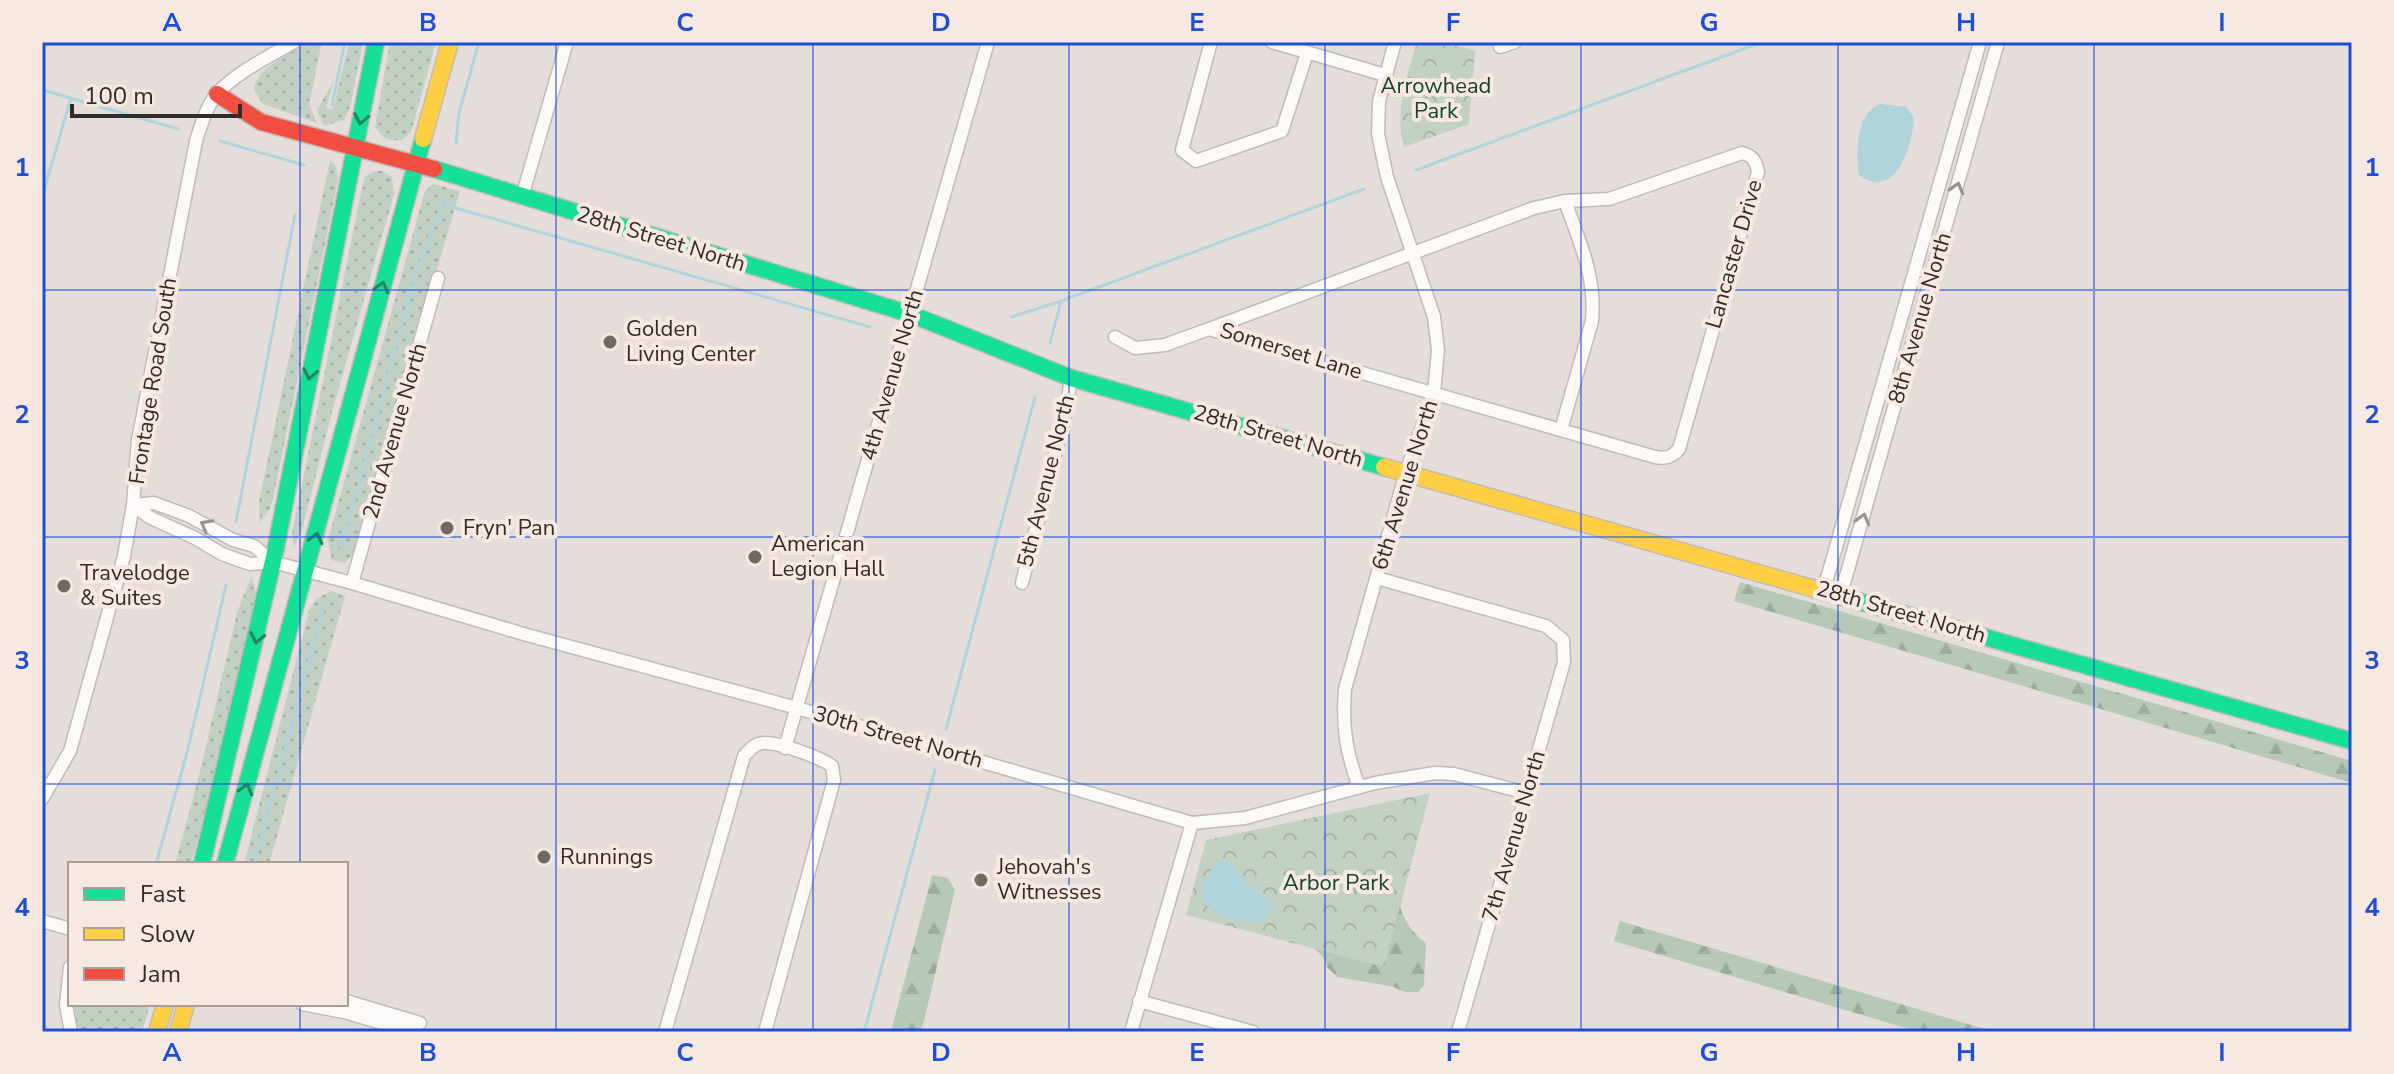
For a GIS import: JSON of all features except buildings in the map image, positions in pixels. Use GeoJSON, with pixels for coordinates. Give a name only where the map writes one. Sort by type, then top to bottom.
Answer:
{"type":"FeatureCollection","features":[{"type":"Feature","properties":{"kind":"street","name":"Frontage Road South"},"geometry":{"type":"LineString","coordinates":[[42,799],[70,751],[124,556],[133,505],[138,440],[196,141],[217,94],[253,66],[294,42]]}},
{"type":"Feature","properties":{"kind":"street"},"geometry":{"type":"LineString","coordinates":[[203,862],[240,718],[376,42]]}},
{"type":"Feature","properties":{"kind":"street"},"geometry":{"type":"LineString","coordinates":[[226,862],[308,571],[450,42]]}},
{"type":"Feature","properties":{"kind":"street"},"geometry":{"type":"LineString","coordinates":[[522,197],[567,42]]}},
{"type":"Feature","properties":{"kind":"street","name":"4th Avenue North"},"geometry":{"type":"LineString","coordinates":[[785,748],[988,42]]}},
{"type":"Feature","properties":{"kind":"street"},"geometry":{"type":"LineString","coordinates":[[1211,42],[1182,150],[1196,161],[1282,131],[1307,53]]}},
{"type":"Feature","properties":{"kind":"street"},"geometry":{"type":"LineString","coordinates":[[1272,42],[1385,75]]}},
{"type":"Feature","properties":{"kind":"street","name":"6th Avenue North"},"geometry":{"type":"LineString","coordinates":[[1359,787],[1347,754],[1343,715],[1345,689],[1406,472],[1434,393],[1438,350],[1434,317],[1387,177],[1378,134],[1379,101],[1395,42]]}},
{"type":"Feature","properties":{"kind":"street"},"geometry":{"type":"LineString","coordinates":[[1500,47],[1515,42]]}},
{"type":"Feature","properties":{"kind":"street","name":"8th Avenue North"},"geometry":{"type":"LineString","coordinates":[[1824,589],[1980,42]]}},
{"type":"Feature","properties":{"kind":"street","name":"8th Avenue North"},"geometry":{"type":"LineString","coordinates":[[1841,594],[1998,42]]}},
{"type":"Feature","properties":{"kind":"street","name":"28th Street North"},"geometry":{"type":"LineString","coordinates":[[217,94],[261,122],[416,164],[910,314],[1071,378],[2352,741]]}},
{"type":"Feature","properties":{"kind":"street","name":"Lancaster Drive"},"geometry":{"type":"LineString","coordinates":[[1411,252],[1534,208],[1565,201],[1609,199],[1742,153],[1750,155],[1757,162],[1758,172],[1679,449],[1673,456],[1663,459],[1434,393]]}},
{"type":"Feature","properties":{"kind":"street"},"geometry":{"type":"LineString","coordinates":[[1561,430],[1594,304],[1594,287],[1565,201]]}},
{"type":"Feature","properties":{"kind":"street","name":"Somerset Lane"},"geometry":{"type":"LineString","coordinates":[[1209,329],[1411,252]]}},
{"type":"Feature","properties":{"kind":"street","name":"2nd Avenue North"},"geometry":{"type":"LineString","coordinates":[[352,583],[438,278]]}},
{"type":"Feature","properties":{"kind":"street"},"geometry":{"type":"LineString","coordinates":[[1115,337],[1135,348],[1165,345],[1209,329]]}},
{"type":"Feature","properties":{"kind":"street","name":"Somerset Lane"},"geometry":{"type":"LineString","coordinates":[[1209,329],[1434,393]]}},
{"type":"Feature","properties":{"kind":"street","name":"5th Avenue North"},"geometry":{"type":"LineString","coordinates":[[1022,583],[1066,411],[1071,378]]}},
{"type":"Feature","properties":{"kind":"street","name":"30th Street North"},"geometry":{"type":"LineString","coordinates":[[133,505],[154,503],[189,516],[233,540],[254,546],[273,562],[797,708],[1192,823],[1245,818],[1359,787],[1435,773],[1454,774],[1526,793]]}},
{"type":"Feature","properties":{"kind":"street","name":"7th Avenue North"},"geometry":{"type":"LineString","coordinates":[[1377,578],[1546,626],[1563,640],[1564,662],[1458,1032]]}},
{"type":"Feature","properties":{"kind":"street"},"geometry":{"type":"LineString","coordinates":[[665,1032],[744,756],[752,746],[765,743],[821,758],[832,766],[834,780],[765,1032]]}},
{"type":"Feature","properties":{"kind":"street"},"geometry":{"type":"LineString","coordinates":[[1131,1032],[1192,823]]}},
{"type":"Feature","properties":{"kind":"street"},"geometry":{"type":"LineString","coordinates":[[42,921],[68,928]]}},
{"type":"Feature","properties":{"kind":"street"},"geometry":{"type":"LineString","coordinates":[[68,986],[66,1005],[71,1032]]}},
{"type":"Feature","properties":{"kind":"street"},"geometry":{"type":"LineString","coordinates":[[1139,1001],[1253,1032]]}},
{"type":"Feature","properties":{"kind":"street"},"geometry":{"type":"LineString","coordinates":[[348,1002],[417,1028]]}},
{"type":"Feature","properties":{"kind":"street"},"geometry":{"type":"LineString","coordinates":[[157,1032],[164,1006]]}},
{"type":"Feature","properties":{"kind":"street"},"geometry":{"type":"LineString","coordinates":[[178,1032],[185,1006]]}},
{"type":"Feature","properties":{"kind":"street"},"geometry":{"type":"LineString","coordinates":[[312,1006],[417,1028]]}},
{"type":"Feature","properties":{"kind":"green space"},"geometry":{"type":"Polygon","coordinates":[[[307,42],[322,42],[309,105],[317,123],[263,104],[254,90],[267,68],[307,42]]]}},
{"type":"Feature","properties":{"kind":"green space"},"geometry":{"type":"Polygon","coordinates":[[[349,42],[363,42],[350,107],[344,120],[324,126],[317,110],[334,80],[326,108],[333,110],[349,42]]]}},
{"type":"Feature","properties":{"kind":"green space"},"geometry":{"type":"Polygon","coordinates":[[[390,42],[436,42],[411,132],[402,140],[386,138],[375,127],[390,42]]]}},
{"type":"Feature","properties":{"kind":"green space","name":"Arrowhead Park"},"geometry":{"type":"Polygon","coordinates":[[[1417,42],[1444,42],[1475,51],[1469,124],[1404,147],[1401,107],[1417,42]]]}},
{"type":"Feature","properties":{"kind":"green space"},"geometry":{"type":"Polygon","coordinates":[[[330,160],[336,166],[338,180],[273,499],[260,523],[259,502],[330,160]]]}},
{"type":"Feature","properties":{"kind":"green space"},"geometry":{"type":"Polygon","coordinates":[[[374,171],[382,171],[392,177],[394,194],[302,530],[294,547],[292,534],[364,178],[374,171]]]}},
{"type":"Feature","properties":{"kind":"green space"},"geometry":{"type":"Polygon","coordinates":[[[433,184],[460,191],[354,553],[345,563],[332,560],[328,540],[425,191],[433,184]]]}},
{"type":"Feature","properties":{"kind":"green space"},"geometry":{"type":"Polygon","coordinates":[[[251,577],[256,592],[255,603],[220,760],[192,862],[176,862],[199,776],[237,613],[251,577]]]}},
{"type":"Feature","properties":{"kind":"green space"},"geometry":{"type":"Polygon","coordinates":[[[1740,582],[2352,761],[2352,783],[1734,601],[1740,582]]]}},
{"type":"Feature","properties":{"kind":"green space"},"geometry":{"type":"Polygon","coordinates":[[[331,591],[345,596],[270,862],[245,862],[309,611],[316,599],[331,591]]]}},
{"type":"Feature","properties":{"kind":"green space","name":"Arbor Park"},"geometry":{"type":"Polygon","coordinates":[[[1430,793],[1384,967],[1186,915],[1206,840],[1430,793]]]}},
{"type":"Feature","properties":{"kind":"green space"},"geometry":{"type":"Polygon","coordinates":[[[932,875],[948,878],[955,890],[924,1021],[920,1032],[891,1032],[932,875]]]}},
{"type":"Feature","properties":{"kind":"green space"},"geometry":{"type":"Polygon","coordinates":[[[1398,891],[1406,920],[1426,943],[1424,985],[1418,992],[1337,977],[1327,967],[1323,957],[1290,923],[1398,891]]]}},
{"type":"Feature","properties":{"kind":"green space"},"geometry":{"type":"Polygon","coordinates":[[[1620,921],[1995,1032],[1919,1032],[1614,941],[1620,921]]]}},
{"type":"Feature","properties":{"kind":"green space"},"geometry":{"type":"Polygon","coordinates":[[[74,1006],[149,1006],[142,1032],[78,1032],[74,1006]]]}},
{"type":"Feature","properties":{"kind":"water"},"geometry":{"type":"Polygon","coordinates":[[[1880,104],[1906,107],[1914,117],[1913,129],[1900,167],[1883,181],[1872,181],[1859,175],[1859,135],[1866,116],[1880,104]]]}},
{"type":"Feature","properties":{"kind":"water"},"geometry":{"type":"Polygon","coordinates":[[[1225,860],[1232,863],[1248,885],[1271,900],[1270,912],[1263,919],[1253,921],[1228,917],[1203,901],[1204,882],[1212,868],[1225,860]]]}},
{"type":"Feature","properties":{"kind":"waterway"},"geometry":{"type":"LineString","coordinates":[[332,105],[345,42]]}},
{"type":"Feature","properties":{"kind":"waterway"},"geometry":{"type":"LineString","coordinates":[[456,143],[459,113],[479,42]]}},
{"type":"Feature","properties":{"kind":"waterway"},"geometry":{"type":"LineString","coordinates":[[1416,170],[1762,42]]}},
{"type":"Feature","properties":{"kind":"waterway"},"geometry":{"type":"LineString","coordinates":[[42,90],[178,129]]}},
{"type":"Feature","properties":{"kind":"waterway"},"geometry":{"type":"LineString","coordinates":[[42,197],[71,98]]}},
{"type":"Feature","properties":{"kind":"waterway"},"geometry":{"type":"LineString","coordinates":[[220,141],[304,165]]}},
{"type":"Feature","properties":{"kind":"waterway"},"geometry":{"type":"LineString","coordinates":[[1012,317],[1364,189]]}},
{"type":"Feature","properties":{"kind":"waterway"},"geometry":{"type":"LineString","coordinates":[[341,548],[415,276],[442,204],[870,327]]}},
{"type":"Feature","properties":{"kind":"waterway"},"geometry":{"type":"LineString","coordinates":[[236,522],[295,215]]}},
{"type":"Feature","properties":{"kind":"waterway"},"geometry":{"type":"LineString","coordinates":[[1050,343],[1061,301]]}},
{"type":"Feature","properties":{"kind":"waterway"},"geometry":{"type":"LineString","coordinates":[[946,729],[1035,397]]}},
{"type":"Feature","properties":{"kind":"waterway"},"geometry":{"type":"LineString","coordinates":[[157,862],[188,749],[226,585]]}},
{"type":"Feature","properties":{"kind":"waterway"},"geometry":{"type":"LineString","coordinates":[[255,862],[324,606]]}},
{"type":"Feature","properties":{"kind":"waterway"},"geometry":{"type":"LineString","coordinates":[[864,1032],[935,770]]}},
{"type":"Feature","properties":{"kind":"traffic: fast"},"geometry":{"type":"LineString","coordinates":[[202,862],[274,557],[376,42]]}},
{"type":"Feature","properties":{"kind":"traffic: fast"},"geometry":{"type":"LineString","coordinates":[[226,862],[423,139]]}},
{"type":"Feature","properties":{"kind":"traffic: fast"},"geometry":{"type":"LineString","coordinates":[[434,169],[910,314],[1071,378],[1384,467]]}},
{"type":"Feature","properties":{"kind":"traffic: fast"},"geometry":{"type":"LineString","coordinates":[[1843,597],[2352,741]]}},
{"type":"Feature","properties":{"kind":"traffic: slow"},"geometry":{"type":"LineString","coordinates":[[423,139],[450,42]]}},
{"type":"Feature","properties":{"kind":"traffic: slow"},"geometry":{"type":"LineString","coordinates":[[1384,467],[1843,597]]}},
{"type":"Feature","properties":{"kind":"traffic: slow"},"geometry":{"type":"LineString","coordinates":[[157,1032],[164,1006]]}},
{"type":"Feature","properties":{"kind":"traffic: slow"},"geometry":{"type":"LineString","coordinates":[[178,1032],[185,1006]]}},
{"type":"Feature","properties":{"kind":"traffic: jam"},"geometry":{"type":"LineString","coordinates":[[217,94],[261,122],[434,169]]}},
{"type":"Feature","properties":{"kind":"place","name":"Golden Living Center"},"geometry":{"type":"Point","coordinates":[610,342]}},
{"type":"Feature","properties":{"kind":"place","name":"Fryn' Pan"},"geometry":{"type":"Point","coordinates":[447,528]}},
{"type":"Feature","properties":{"kind":"place","name":"American Legion Hall"},"geometry":{"type":"Point","coordinates":[755,557]}},
{"type":"Feature","properties":{"kind":"place","name":"Travelodge & Suites"},"geometry":{"type":"Point","coordinates":[64,586]}},
{"type":"Feature","properties":{"kind":"place","name":"Runnings"},"geometry":{"type":"Point","coordinates":[544,857]}},
{"type":"Feature","properties":{"kind":"place","name":"Jehovah's Witnesses"},"geometry":{"type":"Point","coordinates":[981,880]}}]}
